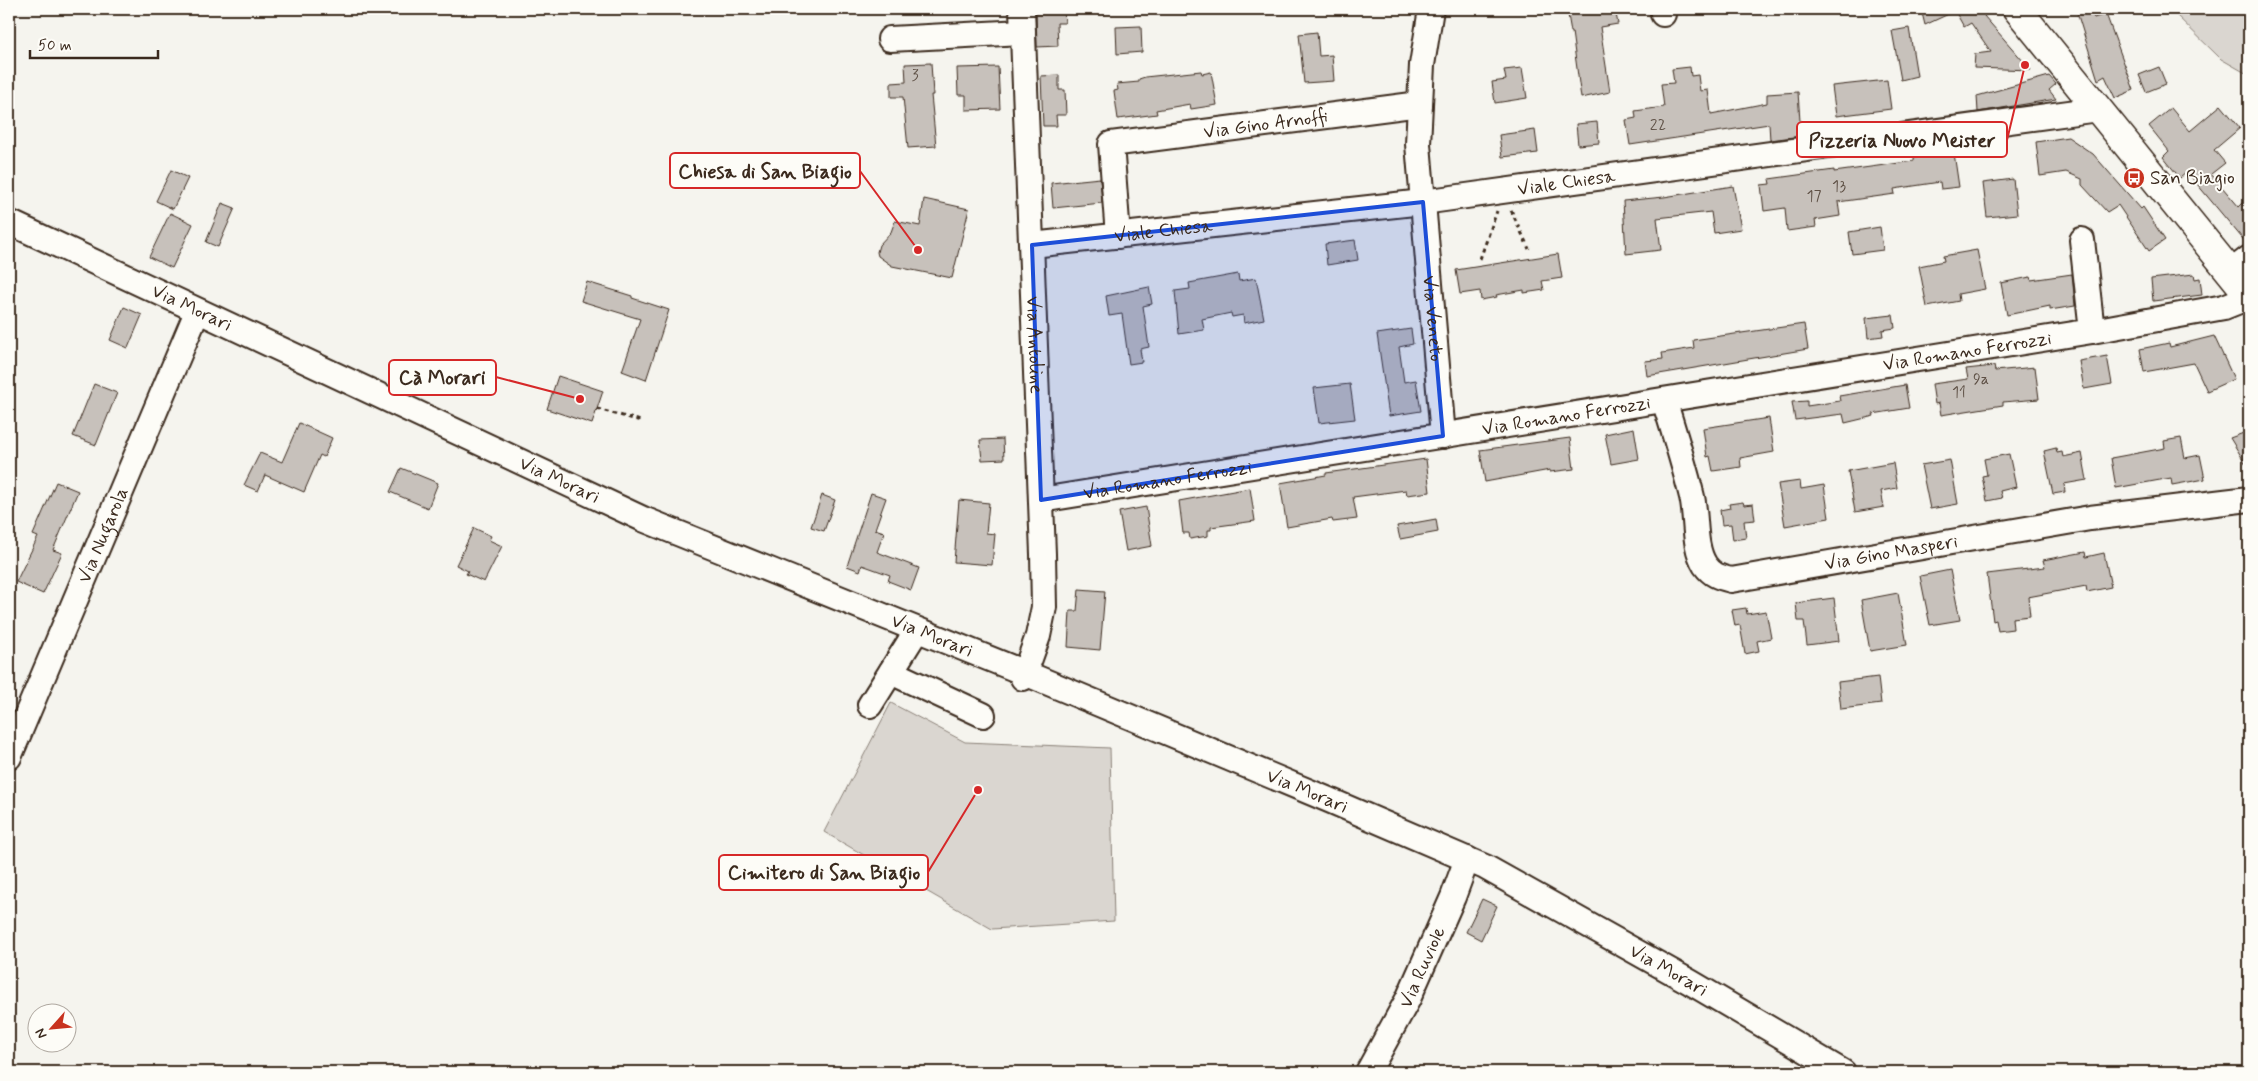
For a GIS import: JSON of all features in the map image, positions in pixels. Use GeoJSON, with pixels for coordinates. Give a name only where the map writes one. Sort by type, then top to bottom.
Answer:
{"type":"FeatureCollection","features":[{"type":"Feature","properties":{"kind":"main road"},"geometry":{"type":"LineString","coordinates":[[2017,9],[2098,109],[2240,265],[2249,296]]}},
{"type":"Feature","properties":{"kind":"street","name":"Via Antoline"},"geometry":{"type":"LineString","coordinates":[[1022,9],[1044,607],[1038,636],[1024,675]]}},
{"type":"Feature","properties":{"kind":"street","name":"Via Veneto"},"geometry":{"type":"LineString","coordinates":[[1431,9],[1422,65],[1418,144],[1443,436]]}},
{"type":"Feature","properties":{"kind":"street"},"geometry":{"type":"LineString","coordinates":[[890,39],[1023,32]]}},
{"type":"Feature","properties":{"kind":"street","name":"Via Gino Arnoffi"},"geometry":{"type":"LineString","coordinates":[[1118,236],[1111,144],[1420,104]]}},
{"type":"Feature","properties":{"kind":"street","name":"Viale Chiesa"},"geometry":{"type":"LineString","coordinates":[[1032,245],[1423,202],[2098,109]]}},
{"type":"Feature","properties":{"kind":"street","name":"Via Morari"},"geometry":{"type":"LineString","coordinates":[[9,222],[197,312],[643,519],[916,630],[1467,859],[1554,904],[1843,1072]]}},
{"type":"Feature","properties":{"kind":"street"},"geometry":{"type":"LineString","coordinates":[[2082,240],[2092,330]]}},
{"type":"Feature","properties":{"kind":"street","name":"Via Romano Ferrozzi"},"geometry":{"type":"LineString","coordinates":[[1041,500],[2092,330],[2224,307],[2249,296]]}},
{"type":"Feature","properties":{"kind":"street","name":"Via Nugarola"},"geometry":{"type":"LineString","coordinates":[[9,757],[197,312]]}},
{"type":"Feature","properties":{"kind":"street","name":"Via Gino Masperi"},"geometry":{"type":"LineString","coordinates":[[1664,400],[1692,499],[1699,548],[1705,564],[1715,576],[1731,580],[2090,518],[2249,499]]}},
{"type":"Feature","properties":{"kind":"street"},"geometry":{"type":"LineString","coordinates":[[870,705],[916,630]]}},
{"type":"Feature","properties":{"kind":"street"},"geometry":{"type":"LineString","coordinates":[[891,672],[983,715]]}},
{"type":"Feature","properties":{"kind":"street","name":"Via Ruviole"},"geometry":{"type":"LineString","coordinates":[[1368,1072],[1408,999],[1453,897],[1467,859]]}},
{"type":"Feature","properties":{"kind":"path"},"geometry":{"type":"LineString","coordinates":[[1503,191],[1529,249]]}},
{"type":"Feature","properties":{"kind":"path"},"geometry":{"type":"LineString","coordinates":[[1480,259],[1503,191]]}},
{"type":"Feature","properties":{"kind":"path"},"geometry":{"type":"LineString","coordinates":[[597,409],[641,421]]}},
{"type":"Feature","properties":{"kind":"highlighted area"},"geometry":{"type":"Polygon","coordinates":[[[1423,202],[1443,436],[1041,500],[1032,245],[1423,202]]]}},
{"type":"Feature","properties":{"kind":"shaded area"},"geometry":{"type":"Polygon","coordinates":[[[2170,9],[2249,9],[2249,75],[2221,59],[2170,9]]]}},
{"type":"Feature","properties":{"kind":"shaded area"},"geometry":{"type":"Polygon","coordinates":[[[891,703],[965,742],[1110,748],[1114,921],[992,929],[824,832],[891,703]]]}},
{"type":"Feature","properties":{"kind":"building"},"geometry":{"type":"Polygon","coordinates":[[[1567,9],[1615,9],[1618,24],[1600,27],[1610,92],[1581,98],[1567,9]]]}},
{"type":"Feature","properties":{"kind":"building"},"geometry":{"type":"Polygon","coordinates":[[[1921,9],[1997,9],[1984,16],[2031,70],[1974,68],[1975,54],[1991,52],[1971,23],[1964,27],[1955,11],[1925,25],[1921,9]]]}},
{"type":"Feature","properties":{"kind":"building"},"geometry":{"type":"Polygon","coordinates":[[[2076,9],[2090,9],[2094,18],[2106,14],[2134,90],[2115,98],[2105,76],[2098,80],[2076,9]]]}},
{"type":"Feature","properties":{"kind":"building"},"geometry":{"type":"Polygon","coordinates":[[[1064,10],[1065,23],[1057,23],[1058,46],[1037,47],[1036,12],[1064,10]]]}},
{"type":"Feature","properties":{"kind":"building"},"geometry":{"type":"Polygon","coordinates":[[[1141,26],[1142,52],[1117,54],[1116,27],[1141,26]]]}},
{"type":"Feature","properties":{"kind":"building"},"geometry":{"type":"Polygon","coordinates":[[[1909,28],[1917,76],[1901,80],[1892,31],[1909,28]]]}},
{"type":"Feature","properties":{"kind":"building"},"geometry":{"type":"Polygon","coordinates":[[[1317,32],[1319,56],[1332,55],[1334,81],[1304,83],[1299,34],[1317,32]]]}},
{"type":"Feature","properties":{"kind":"building"},"geometry":{"type":"Polygon","coordinates":[[[931,63],[933,95],[931,95],[936,146],[908,148],[903,97],[891,97],[891,83],[906,82],[905,64],[931,63]]]}},
{"type":"Feature","properties":{"kind":"building"},"geometry":{"type":"Polygon","coordinates":[[[998,67],[1000,109],[966,110],[966,95],[958,95],[957,68],[998,67]]]}},
{"type":"Feature","properties":{"kind":"building"},"geometry":{"type":"Polygon","coordinates":[[[1690,67],[1691,76],[1698,75],[1700,91],[1708,90],[1711,114],[1767,103],[1767,94],[1798,92],[1801,136],[1770,140],[1769,124],[1630,145],[1626,120],[1636,118],[1635,111],[1664,107],[1661,84],[1674,83],[1672,69],[1690,67]]]}},
{"type":"Feature","properties":{"kind":"building"},"geometry":{"type":"Polygon","coordinates":[[[2159,67],[2166,84],[2146,92],[2139,75],[2159,67]]]}},
{"type":"Feature","properties":{"kind":"building"},"geometry":{"type":"Polygon","coordinates":[[[1522,68],[1527,98],[1495,103],[1492,82],[1506,80],[1504,70],[1522,68]]]}},
{"type":"Feature","properties":{"kind":"building"},"geometry":{"type":"Polygon","coordinates":[[[1201,71],[1202,74],[1211,72],[1217,105],[1191,109],[1190,104],[1156,110],[1157,114],[1118,119],[1114,91],[1118,90],[1117,84],[1139,82],[1139,79],[1145,77],[1201,71]]]}},
{"type":"Feature","properties":{"kind":"building"},"geometry":{"type":"Polygon","coordinates":[[[1059,75],[1059,90],[1065,90],[1066,115],[1056,115],[1057,126],[1043,126],[1041,76],[1059,75]]]}},
{"type":"Feature","properties":{"kind":"building"},"geometry":{"type":"Polygon","coordinates":[[[2049,76],[2056,84],[2049,90],[2056,99],[1978,112],[1977,96],[2049,76]]]}},
{"type":"Feature","properties":{"kind":"building"},"geometry":{"type":"Polygon","coordinates":[[[1887,80],[1891,109],[1836,116],[1832,86],[1887,80]]]}},
{"type":"Feature","properties":{"kind":"building"},"geometry":{"type":"Polygon","coordinates":[[[2221,105],[2240,128],[2214,150],[2225,163],[2211,174],[2239,207],[2243,203],[2249,210],[2249,245],[2187,172],[2180,178],[2163,157],[2169,151],[2149,126],[2171,108],[2190,131],[2221,105]]]}},
{"type":"Feature","properties":{"kind":"building"},"geometry":{"type":"Polygon","coordinates":[[[1597,122],[1599,143],[1578,145],[1576,124],[1597,122]]]}},
{"type":"Feature","properties":{"kind":"building"},"geometry":{"type":"Polygon","coordinates":[[[1535,130],[1538,153],[1502,157],[1499,135],[1535,130]]]}},
{"type":"Feature","properties":{"kind":"building"},"geometry":{"type":"Polygon","coordinates":[[[2068,137],[2093,154],[2141,209],[2143,207],[2165,240],[2149,251],[2118,205],[2107,212],[2082,185],[2082,179],[2066,172],[2040,176],[2036,142],[2068,137]]]}},
{"type":"Feature","properties":{"kind":"building"},"geometry":{"type":"Polygon","coordinates":[[[1954,153],[1959,187],[1941,189],[1940,182],[1894,189],[1895,194],[1838,202],[1840,216],[1815,220],[1816,227],[1787,231],[1785,208],[1764,211],[1761,185],[1770,184],[1769,179],[1914,161],[1914,158],[1954,153]]]}},
{"type":"Feature","properties":{"kind":"building"},"geometry":{"type":"Polygon","coordinates":[[[171,170],[188,178],[173,209],[156,201],[171,170]]]}},
{"type":"Feature","properties":{"kind":"building"},"geometry":{"type":"Polygon","coordinates":[[[1100,178],[1102,203],[1053,208],[1051,183],[1100,178]]]}},
{"type":"Feature","properties":{"kind":"building"},"geometry":{"type":"Polygon","coordinates":[[[2013,179],[2017,214],[1987,217],[1983,183],[2013,179]]]}},
{"type":"Feature","properties":{"kind":"building"},"geometry":{"type":"Polygon","coordinates":[[[1733,186],[1741,229],[1714,233],[1711,212],[1657,218],[1661,250],[1626,254],[1623,201],[1664,197],[1733,186]]]}},
{"type":"Feature","properties":{"kind":"building"},"geometry":{"type":"Polygon","coordinates":[[[924,199],[969,209],[952,278],[892,266],[878,256],[879,245],[891,232],[895,221],[920,226],[924,199]]]}},
{"type":"Feature","properties":{"kind":"building"},"geometry":{"type":"Polygon","coordinates":[[[222,203],[235,208],[218,247],[206,242],[222,203]]]}},
{"type":"Feature","properties":{"kind":"building"},"geometry":{"type":"Polygon","coordinates":[[[170,213],[193,224],[172,268],[149,257],[170,213]]]}},
{"type":"Feature","properties":{"kind":"building"},"geometry":{"type":"Polygon","coordinates":[[[1880,227],[1883,250],[1852,254],[1849,232],[1880,227]]]}},
{"type":"Feature","properties":{"kind":"building"},"geometry":{"type":"Polygon","coordinates":[[[1355,240],[1358,260],[1327,265],[1325,244],[1355,240]]]}},
{"type":"Feature","properties":{"kind":"building"},"geometry":{"type":"Polygon","coordinates":[[[1977,250],[1985,289],[1958,294],[1959,301],[1927,307],[1919,266],[1944,261],[1943,256],[1977,250]]]}},
{"type":"Feature","properties":{"kind":"building"},"geometry":{"type":"Polygon","coordinates":[[[1558,254],[1562,278],[1542,281],[1544,290],[1524,293],[1524,290],[1481,300],[1480,291],[1460,294],[1456,270],[1558,254]]]}},
{"type":"Feature","properties":{"kind":"building"},"geometry":{"type":"Polygon","coordinates":[[[1238,274],[1239,281],[1256,278],[1264,319],[1244,323],[1243,315],[1232,317],[1231,313],[1202,319],[1204,330],[1179,334],[1175,291],[1190,289],[1189,283],[1238,274]]]}},
{"type":"Feature","properties":{"kind":"building"},"geometry":{"type":"Polygon","coordinates":[[[2072,274],[2075,306],[2050,310],[2050,306],[2007,315],[2001,283],[2030,277],[2031,280],[2072,274]]]}},
{"type":"Feature","properties":{"kind":"building"},"geometry":{"type":"Polygon","coordinates":[[[2194,274],[2195,279],[2200,278],[2202,295],[2153,301],[2151,279],[2194,274]]]}},
{"type":"Feature","properties":{"kind":"building"},"geometry":{"type":"Polygon","coordinates":[[[587,282],[669,310],[646,380],[622,371],[640,319],[581,301],[587,282]]]}},
{"type":"Feature","properties":{"kind":"building"},"geometry":{"type":"Polygon","coordinates":[[[1149,287],[1152,304],[1143,306],[1149,347],[1140,349],[1142,362],[1129,364],[1122,314],[1109,316],[1106,296],[1149,287]]]}},
{"type":"Feature","properties":{"kind":"building"},"geometry":{"type":"Polygon","coordinates":[[[124,307],[142,315],[128,348],[110,340],[124,307]]]}},
{"type":"Feature","properties":{"kind":"building"},"geometry":{"type":"Polygon","coordinates":[[[1893,315],[1895,328],[1882,330],[1883,336],[1868,338],[1866,318],[1893,315]]]}},
{"type":"Feature","properties":{"kind":"building"},"geometry":{"type":"Polygon","coordinates":[[[1804,324],[1808,349],[1647,376],[1645,361],[1663,359],[1662,353],[1694,348],[1693,340],[1804,324]]]}},
{"type":"Feature","properties":{"kind":"building"},"geometry":{"type":"Polygon","coordinates":[[[1411,329],[1413,344],[1399,347],[1404,382],[1416,380],[1421,411],[1389,416],[1377,334],[1411,329]]]}},
{"type":"Feature","properties":{"kind":"building"},"geometry":{"type":"Polygon","coordinates":[[[2214,336],[2234,379],[2207,391],[2194,363],[2144,372],[2140,349],[2169,343],[2170,347],[2214,336]]]}},
{"type":"Feature","properties":{"kind":"building"},"geometry":{"type":"Polygon","coordinates":[[[2107,356],[2112,384],[2084,389],[2079,361],[2107,356]]]}},
{"type":"Feature","properties":{"kind":"building"},"geometry":{"type":"Polygon","coordinates":[[[1994,366],[1995,371],[2035,367],[2039,399],[2003,402],[2003,405],[1941,415],[1939,403],[1935,404],[1932,384],[1968,379],[1966,369],[1994,366]]]}},
{"type":"Feature","properties":{"kind":"building"},"geometry":{"type":"Polygon","coordinates":[[[558,376],[603,391],[592,424],[547,409],[558,376]]]}},
{"type":"Feature","properties":{"kind":"building"},"geometry":{"type":"Polygon","coordinates":[[[94,384],[117,393],[96,445],[73,436],[94,384]]]}},
{"type":"Feature","properties":{"kind":"building"},"geometry":{"type":"Polygon","coordinates":[[[1350,384],[1355,419],[1319,423],[1314,388],[1350,384]]]}},
{"type":"Feature","properties":{"kind":"building"},"geometry":{"type":"Polygon","coordinates":[[[1905,385],[1909,408],[1873,414],[1874,416],[1845,423],[1843,414],[1795,420],[1792,402],[1807,401],[1807,406],[1840,401],[1839,396],[1905,385]]]}},
{"type":"Feature","properties":{"kind":"building"},"geometry":{"type":"Polygon","coordinates":[[[1769,418],[1774,452],[1740,458],[1741,467],[1713,471],[1710,456],[1707,457],[1703,428],[1769,418]]]}},
{"type":"Feature","properties":{"kind":"building"},"geometry":{"type":"Polygon","coordinates":[[[299,423],[332,438],[324,457],[320,455],[304,492],[265,475],[258,491],[244,485],[260,453],[282,462],[299,423]]]}},
{"type":"Feature","properties":{"kind":"building"},"geometry":{"type":"Polygon","coordinates":[[[1634,428],[1639,459],[1611,464],[1605,434],[1634,428]]]}},
{"type":"Feature","properties":{"kind":"building"},"geometry":{"type":"Polygon","coordinates":[[[2249,431],[2249,469],[2230,438],[2249,431]]]}},
{"type":"Feature","properties":{"kind":"building"},"geometry":{"type":"Polygon","coordinates":[[[1570,438],[1574,469],[1550,472],[1550,470],[1485,482],[1480,450],[1570,438]]]}},
{"type":"Feature","properties":{"kind":"building"},"geometry":{"type":"Polygon","coordinates":[[[2181,438],[2185,458],[2200,455],[2205,479],[2172,485],[2171,478],[2116,488],[2111,458],[2165,448],[2164,441],[2181,438]]]}},
{"type":"Feature","properties":{"kind":"building"},"geometry":{"type":"Polygon","coordinates":[[[1003,439],[1004,459],[982,460],[980,440],[1003,439]]]}},
{"type":"Feature","properties":{"kind":"building"},"geometry":{"type":"Polygon","coordinates":[[[2056,448],[2057,453],[2062,452],[2063,457],[2082,453],[2087,480],[2064,484],[2065,492],[2053,494],[2044,451],[2056,448]]]}},
{"type":"Feature","properties":{"kind":"building"},"geometry":{"type":"Polygon","coordinates":[[[2009,454],[2016,487],[2000,491],[2002,498],[1987,501],[1982,476],[1987,475],[1984,459],[2009,454]]]}},
{"type":"Feature","properties":{"kind":"building"},"geometry":{"type":"Polygon","coordinates":[[[1426,459],[1430,492],[1407,495],[1406,490],[1353,497],[1357,519],[1333,522],[1332,519],[1287,527],[1280,483],[1326,475],[1326,473],[1426,459]]]}},
{"type":"Feature","properties":{"kind":"building"},"geometry":{"type":"Polygon","coordinates":[[[1950,460],[1958,504],[1930,509],[1921,465],[1950,460]]]}},
{"type":"Feature","properties":{"kind":"building"},"geometry":{"type":"Polygon","coordinates":[[[1893,463],[1897,488],[1881,491],[1884,507],[1855,512],[1848,471],[1893,463]]]}},
{"type":"Feature","properties":{"kind":"building"},"geometry":{"type":"Polygon","coordinates":[[[401,468],[438,483],[428,508],[390,492],[401,468]]]}},
{"type":"Feature","properties":{"kind":"building"},"geometry":{"type":"Polygon","coordinates":[[[1800,481],[1801,489],[1824,485],[1829,518],[1785,526],[1778,484],[1800,481]]]}},
{"type":"Feature","properties":{"kind":"building"},"geometry":{"type":"Polygon","coordinates":[[[56,482],[78,491],[53,550],[62,553],[43,594],[16,582],[38,537],[33,535],[56,482]]]}},
{"type":"Feature","properties":{"kind":"building"},"geometry":{"type":"Polygon","coordinates":[[[1250,488],[1255,521],[1211,527],[1211,530],[1208,530],[1208,536],[1190,539],[1189,533],[1183,533],[1179,501],[1250,488]]]}},
{"type":"Feature","properties":{"kind":"building"},"geometry":{"type":"Polygon","coordinates":[[[871,493],[886,498],[875,529],[884,532],[877,552],[919,568],[911,590],[888,581],[890,575],[862,565],[860,571],[847,566],[871,493]]]}},
{"type":"Feature","properties":{"kind":"building"},"geometry":{"type":"Polygon","coordinates":[[[822,495],[835,500],[824,531],[811,527],[822,495]]]}},
{"type":"Feature","properties":{"kind":"building"},"geometry":{"type":"Polygon","coordinates":[[[959,500],[989,503],[986,533],[995,534],[992,565],[954,562],[959,500]]]}},
{"type":"Feature","properties":{"kind":"building"},"geometry":{"type":"Polygon","coordinates":[[[1743,502],[1744,505],[1753,504],[1755,520],[1744,521],[1746,538],[1733,540],[1731,524],[1722,525],[1720,510],[1730,508],[1729,504],[1743,502]]]}},
{"type":"Feature","properties":{"kind":"building"},"geometry":{"type":"Polygon","coordinates":[[[1146,507],[1152,546],[1126,551],[1119,512],[1146,507]]]}},
{"type":"Feature","properties":{"kind":"building"},"geometry":{"type":"Polygon","coordinates":[[[1436,519],[1438,532],[1400,539],[1397,526],[1436,519]]]}},
{"type":"Feature","properties":{"kind":"building"},"geometry":{"type":"Polygon","coordinates":[[[474,528],[491,536],[489,540],[502,546],[484,582],[466,574],[468,571],[456,565],[474,528]]]}},
{"type":"Feature","properties":{"kind":"building"},"geometry":{"type":"Polygon","coordinates":[[[2085,552],[2086,557],[2104,553],[2111,587],[2087,592],[2086,586],[2028,597],[2030,616],[2012,618],[2013,629],[1998,631],[1996,620],[1993,621],[1987,574],[2045,567],[2043,560],[2085,552]]]}},
{"type":"Feature","properties":{"kind":"building"},"geometry":{"type":"Polygon","coordinates":[[[1950,570],[1960,620],[1930,625],[1920,576],[1950,570]]]}},
{"type":"Feature","properties":{"kind":"building"},"geometry":{"type":"Polygon","coordinates":[[[1079,589],[1105,591],[1100,650],[1068,647],[1070,611],[1077,611],[1079,589]]]}},
{"type":"Feature","properties":{"kind":"building"},"geometry":{"type":"Polygon","coordinates":[[[1898,593],[1907,645],[1870,651],[1861,600],[1898,593]]]}},
{"type":"Feature","properties":{"kind":"building"},"geometry":{"type":"Polygon","coordinates":[[[1834,598],[1839,641],[1807,645],[1804,621],[1798,621],[1796,603],[1834,598]]]}},
{"type":"Feature","properties":{"kind":"building"},"geometry":{"type":"Polygon","coordinates":[[[1746,608],[1747,614],[1766,611],[1771,638],[1757,641],[1759,651],[1745,654],[1740,625],[1735,626],[1732,610],[1746,608]]]}},
{"type":"Feature","properties":{"kind":"building"},"geometry":{"type":"Polygon","coordinates":[[[1878,677],[1881,704],[1841,709],[1838,682],[1878,677]]]}},
{"type":"Feature","properties":{"kind":"building"},"geometry":{"type":"Polygon","coordinates":[[[1482,899],[1497,906],[1481,940],[1466,932],[1482,899]]]}},
{"type":"Feature","properties":{"kind":"place","name":"Pizzeria Nuovo Meister"},"geometry":{"type":"Point","coordinates":[2025,65]}},
{"type":"Feature","properties":{"kind":"place","name":"San Biagio"},"geometry":{"type":"Point","coordinates":[2134,178]}},
{"type":"Feature","properties":{"kind":"place","name":"Chiesa di San Biagio"},"geometry":{"type":"Point","coordinates":[918,250]}},
{"type":"Feature","properties":{"kind":"place","name":"Cà Morari"},"geometry":{"type":"Point","coordinates":[580,399]}},
{"type":"Feature","properties":{"kind":"place","name":"Cimitero di San Biagio"},"geometry":{"type":"Point","coordinates":[978,790]}}]}
